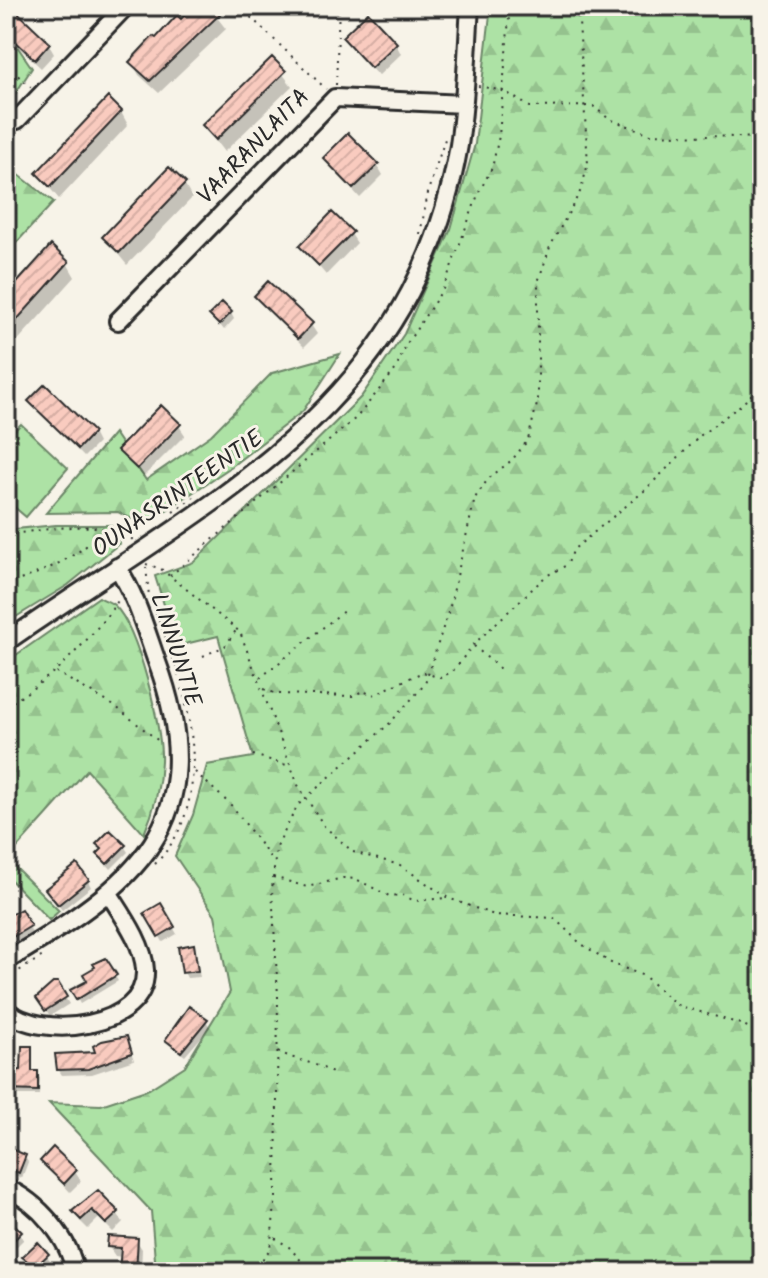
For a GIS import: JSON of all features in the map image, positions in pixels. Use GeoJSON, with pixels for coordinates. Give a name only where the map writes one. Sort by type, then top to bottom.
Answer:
{"type":"FeatureCollection","features":[{"type":"Feature","properties":{"kind":"street"},"geometry":{"type":"LineString","coordinates":[[17,120],[126,6]]}},
{"type":"Feature","properties":{"kind":"street","name":"OUNASRINTEENTIE"},"geometry":{"type":"LineString","coordinates":[[6,642],[215,504],[304,432],[353,378],[394,318],[423,264],[452,177],[464,104],[470,6]]}},
{"type":"Feature","properties":{"kind":"street","name":"VAARANLAITA"},"geometry":{"type":"LineString","coordinates":[[118,321],[335,98],[464,104]]}},
{"type":"Feature","properties":{"kind":"street","name":"LINNUNTIE"},"geometry":{"type":"LineString","coordinates":[[6,961],[59,929],[108,892],[143,860],[164,828],[175,793],[177,752],[163,677],[129,589],[117,567]]}},
{"type":"Feature","properties":{"kind":"street"},"geometry":{"type":"LineString","coordinates":[[6,1010],[16,1019],[38,1026],[85,1023],[128,1009],[138,998],[145,968],[108,892]]}},
{"type":"Feature","properties":{"kind":"street"},"geometry":{"type":"LineString","coordinates":[[6,1188],[30,1202],[72,1250],[75,1272]]}},
{"type":"Feature","properties":{"kind":"path"},"geometry":{"type":"LineString","coordinates":[[239,6],[335,98]]}},
{"type":"Feature","properties":{"kind":"path"},"geometry":{"type":"LineString","coordinates":[[335,98],[339,6]]}},
{"type":"Feature","properties":{"kind":"path"},"geometry":{"type":"LineString","coordinates":[[253,1272],[270,1249],[273,1237],[278,1159],[273,862],[288,819],[305,797],[414,700],[430,673],[475,498],[488,479],[520,452],[533,425],[539,386],[538,282],[550,247],[585,177],[590,149],[578,6]]}},
{"type":"Feature","properties":{"kind":"path"},"geometry":{"type":"LineString","coordinates":[[6,65],[42,94]]}},
{"type":"Feature","properties":{"kind":"path"},"geometry":{"type":"LineString","coordinates":[[465,84],[504,91],[530,107],[598,108],[609,119],[651,134],[762,138]]}},
{"type":"Feature","properties":{"kind":"path"},"geometry":{"type":"LineString","coordinates":[[420,236],[429,188],[447,134]]}},
{"type":"Feature","properties":{"kind":"path"},"geometry":{"type":"LineString","coordinates":[[263,689],[277,694],[352,696],[363,691],[373,695],[397,681],[423,672],[440,678],[453,671],[473,645],[546,576],[567,565],[574,549],[644,491],[701,435],[742,404],[762,384]]}},
{"type":"Feature","properties":{"kind":"path"},"geometry":{"type":"LineString","coordinates":[[169,515],[201,493]]}},
{"type":"Feature","properties":{"kind":"path"},"geometry":{"type":"LineString","coordinates":[[6,535],[60,527],[99,529],[121,531],[134,542]]}},
{"type":"Feature","properties":{"kind":"path"},"geometry":{"type":"LineString","coordinates":[[6,585],[55,565],[95,541],[99,529]]}},
{"type":"Feature","properties":{"kind":"path"},"geometry":{"type":"LineString","coordinates":[[150,599],[145,564],[161,569],[237,628],[305,797],[324,826],[353,852],[400,865],[448,898],[494,915],[554,918],[580,943],[611,963],[644,976],[677,1005],[744,1025],[762,1035]]}},
{"type":"Feature","properties":{"kind":"path"},"geometry":{"type":"LineString","coordinates":[[6,706],[43,684],[82,649],[90,633],[129,589]]}},
{"type":"Feature","properties":{"kind":"path"},"geometry":{"type":"LineString","coordinates":[[152,606],[189,710],[194,772],[184,813],[163,856],[153,865]]}},
{"type":"Feature","properties":{"kind":"path"},"geometry":{"type":"LineString","coordinates":[[259,679],[306,645],[346,609]]}},
{"type":"Feature","properties":{"kind":"path"},"geometry":{"type":"LineString","coordinates":[[203,656],[225,646],[237,628]]}},
{"type":"Feature","properties":{"kind":"path"},"geometry":{"type":"LineString","coordinates":[[473,645],[501,670]]}},
{"type":"Feature","properties":{"kind":"path"},"geometry":{"type":"LineString","coordinates":[[56,672],[116,707],[177,752]]}},
{"type":"Feature","properties":{"kind":"path"},"geometry":{"type":"LineString","coordinates":[[253,755],[291,766]]}},
{"type":"Feature","properties":{"kind":"path"},"geometry":{"type":"LineString","coordinates":[[194,772],[233,807],[273,862]]}},
{"type":"Feature","properties":{"kind":"path"},"geometry":{"type":"LineString","coordinates":[[272,877],[307,887],[343,878],[356,879],[389,896],[402,895],[415,901],[448,898]]}},
{"type":"Feature","properties":{"kind":"path"},"geometry":{"type":"LineString","coordinates":[[6,979],[51,950]]}},
{"type":"Feature","properties":{"kind":"path"},"geometry":{"type":"LineString","coordinates":[[277,1051],[289,1058],[312,1060],[332,1073]]}},
{"type":"Feature","properties":{"kind":"path"},"geometry":{"type":"LineString","coordinates":[[273,1237],[289,1247],[311,1272]]}},
{"type":"Feature","properties":{"kind":"green space"},"geometry":{"type":"Polygon","coordinates":[[[491,6],[762,6],[762,1272],[156,1272],[151,1211],[49,1103],[101,1105],[149,1089],[185,1066],[230,992],[215,915],[175,856],[193,815],[207,765],[253,757],[218,636],[177,646],[155,576],[194,562],[361,397],[404,334],[451,229],[475,144],[491,6]]]}},
{"type":"Feature","properties":{"kind":"green space"},"geometry":{"type":"Polygon","coordinates":[[[6,30],[32,68],[6,108],[6,30]]]}},
{"type":"Feature","properties":{"kind":"green space"},"geometry":{"type":"Polygon","coordinates":[[[6,165],[54,202],[6,254],[6,165]]]}},
{"type":"Feature","properties":{"kind":"green space"},"geometry":{"type":"Polygon","coordinates":[[[340,354],[303,411],[228,469],[144,525],[118,512],[46,513],[114,433],[146,480],[211,435],[272,373],[340,354]]]}},
{"type":"Feature","properties":{"kind":"green space"},"geometry":{"type":"Polygon","coordinates":[[[21,424],[68,468],[26,517],[6,500],[6,439],[21,424]]]}},
{"type":"Feature","properties":{"kind":"green space"},"geometry":{"type":"Polygon","coordinates":[[[56,525],[111,525],[120,543],[68,585],[6,623],[6,530],[56,525]]]}},
{"type":"Feature","properties":{"kind":"green space"},"geometry":{"type":"Polygon","coordinates":[[[99,597],[114,605],[124,618],[140,657],[161,746],[158,789],[144,834],[87,770],[7,859],[59,911],[49,920],[6,875],[6,662],[99,597]]]}},
{"type":"Feature","properties":{"kind":"building"},"geometry":{"type":"Polygon","coordinates":[[[6,6],[11,6],[50,43],[35,60],[6,32],[6,6]]]}},
{"type":"Feature","properties":{"kind":"building"},"geometry":{"type":"Polygon","coordinates":[[[193,6],[211,6],[220,14],[150,81],[129,62],[177,15],[181,19],[193,6]]]}},
{"type":"Feature","properties":{"kind":"building"},"geometry":{"type":"Polygon","coordinates":[[[368,12],[397,43],[371,68],[342,37],[368,12]]]}},
{"type":"Feature","properties":{"kind":"building"},"geometry":{"type":"Polygon","coordinates":[[[272,57],[286,71],[216,140],[202,125],[272,57]]]}},
{"type":"Feature","properties":{"kind":"building"},"geometry":{"type":"Polygon","coordinates":[[[108,97],[122,111],[50,187],[36,173],[108,97]]]}},
{"type":"Feature","properties":{"kind":"building"},"geometry":{"type":"Polygon","coordinates":[[[348,133],[379,164],[353,189],[323,158],[348,133]]]}},
{"type":"Feature","properties":{"kind":"building"},"geometry":{"type":"Polygon","coordinates":[[[169,167],[186,183],[119,253],[102,237],[169,167]]]}},
{"type":"Feature","properties":{"kind":"building"},"geometry":{"type":"Polygon","coordinates":[[[332,212],[353,232],[319,266],[299,246],[332,212]]]}},
{"type":"Feature","properties":{"kind":"building"},"geometry":{"type":"Polygon","coordinates":[[[51,245],[69,262],[6,332],[6,295],[51,245]]]}},
{"type":"Feature","properties":{"kind":"building"},"geometry":{"type":"Polygon","coordinates":[[[268,281],[313,323],[298,339],[254,296],[268,281]]]}},
{"type":"Feature","properties":{"kind":"building"},"geometry":{"type":"Polygon","coordinates":[[[222,302],[232,312],[219,325],[209,315],[222,302]]]}},
{"type":"Feature","properties":{"kind":"building"},"geometry":{"type":"Polygon","coordinates":[[[45,384],[94,432],[78,449],[28,401],[45,384]]]}},
{"type":"Feature","properties":{"kind":"building"},"geometry":{"type":"Polygon","coordinates":[[[161,405],[181,424],[137,469],[117,450],[161,405]]]}},
{"type":"Feature","properties":{"kind":"building"},"geometry":{"type":"Polygon","coordinates":[[[110,830],[126,845],[107,864],[97,854],[102,849],[96,844],[110,830]]]}},
{"type":"Feature","properties":{"kind":"building"},"geometry":{"type":"Polygon","coordinates":[[[77,864],[89,880],[58,905],[45,889],[77,864]]]}},
{"type":"Feature","properties":{"kind":"building"},"geometry":{"type":"Polygon","coordinates":[[[161,903],[175,927],[158,937],[144,913],[161,903]]]}},
{"type":"Feature","properties":{"kind":"building"},"geometry":{"type":"Polygon","coordinates":[[[21,909],[31,926],[6,941],[6,917],[21,909]]]}},
{"type":"Feature","properties":{"kind":"building"},"geometry":{"type":"Polygon","coordinates":[[[194,944],[198,971],[182,973],[178,947],[194,944]]]}},
{"type":"Feature","properties":{"kind":"building"},"geometry":{"type":"Polygon","coordinates":[[[106,958],[117,975],[76,1000],[70,990],[87,981],[83,974],[95,967],[93,964],[106,958]]]}},
{"type":"Feature","properties":{"kind":"building"},"geometry":{"type":"Polygon","coordinates":[[[58,982],[67,997],[45,1011],[36,998],[58,982]]]}},
{"type":"Feature","properties":{"kind":"building"},"geometry":{"type":"Polygon","coordinates":[[[189,1006],[208,1019],[181,1052],[165,1040],[189,1006]]]}},
{"type":"Feature","properties":{"kind":"building"},"geometry":{"type":"Polygon","coordinates":[[[127,1036],[132,1053],[88,1069],[57,1070],[55,1054],[95,1052],[93,1046],[102,1041],[127,1036]]]}},
{"type":"Feature","properties":{"kind":"building"},"geometry":{"type":"Polygon","coordinates":[[[22,1046],[32,1046],[32,1071],[38,1071],[38,1091],[6,1090],[6,1073],[21,1070],[22,1046]]]}},
{"type":"Feature","properties":{"kind":"building"},"geometry":{"type":"Polygon","coordinates":[[[6,1147],[26,1155],[19,1173],[6,1168],[6,1147]]]}},
{"type":"Feature","properties":{"kind":"building"},"geometry":{"type":"Polygon","coordinates":[[[53,1147],[77,1170],[64,1184],[40,1161],[53,1147]]]}},
{"type":"Feature","properties":{"kind":"building"},"geometry":{"type":"Polygon","coordinates":[[[98,1190],[119,1212],[106,1224],[92,1210],[81,1220],[72,1211],[98,1190]]]}},
{"type":"Feature","properties":{"kind":"building"},"geometry":{"type":"Polygon","coordinates":[[[6,1216],[22,1232],[6,1248],[6,1216]]]}},
{"type":"Feature","properties":{"kind":"building"},"geometry":{"type":"Polygon","coordinates":[[[108,1236],[138,1238],[136,1272],[119,1272],[121,1248],[107,1247],[108,1236]]]}},
{"type":"Feature","properties":{"kind":"building"},"geometry":{"type":"Polygon","coordinates":[[[38,1242],[49,1254],[35,1267],[22,1257],[38,1242]]]}}]}
